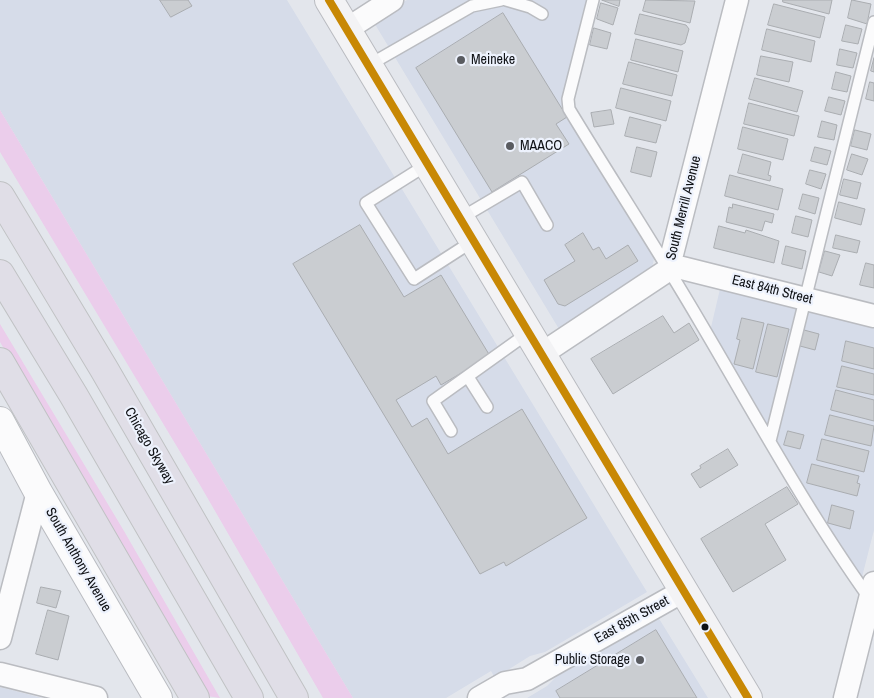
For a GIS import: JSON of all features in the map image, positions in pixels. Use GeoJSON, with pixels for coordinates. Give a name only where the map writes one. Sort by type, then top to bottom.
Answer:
{"type":"FeatureCollection","features":[{"type":"Feature","properties":{"kind":"highway","name":"Chicago Skyway"},"geometry":{"type":"LineString","coordinates":[[0,196],[104,369],[294,698]]}},
{"type":"Feature","properties":{"kind":"highway"},"geometry":{"type":"LineString","coordinates":[[0,274],[74,396],[249,698]]}},
{"type":"Feature","properties":{"kind":"highway"},"geometry":{"type":"LineString","coordinates":[[0,362],[193,695]]}},
{"type":"Feature","properties":{"kind":"main road"},"geometry":{"type":"LineString","coordinates":[[329,0],[685,590],[748,698]]}},
{"type":"Feature","properties":{"kind":"street"},"geometry":{"type":"LineString","coordinates":[[347,29],[392,0]]}},
{"type":"Feature","properties":{"kind":"street","name":"South Merrill Avenue"},"geometry":{"type":"LineString","coordinates":[[536,342],[669,267],[737,0]]}},
{"type":"Feature","properties":{"kind":"street","name":"East 84th Street"},"geometry":{"type":"LineString","coordinates":[[669,267],[806,298],[874,316]]}},
{"type":"Feature","properties":{"kind":"street","name":"South Anthony Avenue"},"geometry":{"type":"LineString","coordinates":[[0,422],[38,492],[158,698]]}},
{"type":"Feature","properties":{"kind":"street"},"geometry":{"type":"LineString","coordinates":[[0,638],[38,492]]}},
{"type":"Feature","properties":{"kind":"street","name":"East 85th Street"},"geometry":{"type":"LineString","coordinates":[[479,698],[505,683],[527,679],[685,590]]}},
{"type":"Feature","properties":{"kind":"street"},"geometry":{"type":"LineString","coordinates":[[845,698],[872,591]]}},
{"type":"Feature","properties":{"kind":"street"},"geometry":{"type":"LineString","coordinates":[[0,674],[96,698]]}},
{"type":"Feature","properties":{"kind":"street","name":"East 85th Street"},"geometry":{"type":"LineString","coordinates":[[512,698],[527,679]]}},
{"type":"Feature","properties":{"kind":"lane"},"geometry":{"type":"LineString","coordinates":[[368,65],[472,6],[501,0]]}},
{"type":"Feature","properties":{"kind":"lane"},"geometry":{"type":"LineString","coordinates":[[506,0],[530,7],[542,14]]}},
{"type":"Feature","properties":{"kind":"lane"},"geometry":{"type":"LineString","coordinates":[[593,0],[568,99],[569,109],[669,267],[770,441],[852,574],[872,591]]}},
{"type":"Feature","properties":{"kind":"lane"},"geometry":{"type":"LineString","coordinates":[[770,441],[874,22]]}},
{"type":"Feature","properties":{"kind":"lane"},"geometry":{"type":"LineString","coordinates":[[428,164],[366,203],[414,279],[474,241]]}},
{"type":"Feature","properties":{"kind":"lane"},"geometry":{"type":"LineString","coordinates":[[461,218],[522,182],[547,225]]}},
{"type":"Feature","properties":{"kind":"lane"},"geometry":{"type":"LineString","coordinates":[[450,431],[433,401],[468,377],[536,342]]}},
{"type":"Feature","properties":{"kind":"lane"},"geometry":{"type":"LineString","coordinates":[[468,377],[487,407]]}},
{"type":"Feature","properties":{"kind":"shaded area"},"geometry":{"type":"Polygon","coordinates":[[[0,0],[287,0],[647,592],[545,652],[530,656],[495,678],[491,671],[446,698],[353,698],[0,110],[0,0]]]}},
{"type":"Feature","properties":{"kind":"shaded area"},"geometry":{"type":"Polygon","coordinates":[[[407,0],[593,0],[568,99],[657,246],[651,272],[559,329],[373,21],[407,0]]]}},
{"type":"Feature","properties":{"kind":"shaded area"},"geometry":{"type":"Polygon","coordinates":[[[0,110],[353,698],[323,698],[200,485],[0,152],[0,110]]]}},
{"type":"Feature","properties":{"kind":"shaded area"},"geometry":{"type":"Polygon","coordinates":[[[720,289],[874,327],[874,530],[861,581],[708,340],[720,289]]]}},
{"type":"Feature","properties":{"kind":"shaded area"},"geometry":{"type":"Polygon","coordinates":[[[0,324],[124,531],[220,698],[207,696],[0,342],[0,324]]]}},
{"type":"Feature","properties":{"kind":"shaded area","name":"Public Storage"},"geometry":{"type":"Polygon","coordinates":[[[658,617],[708,698],[527,698],[547,686],[557,676],[658,617]]]}},
{"type":"Feature","properties":{"kind":"shaded area"},"geometry":{"type":"Polygon","coordinates":[[[0,687],[42,698],[0,698],[0,687]]]}},
{"type":"Feature","properties":{"kind":"building"},"geometry":{"type":"Polygon","coordinates":[[[160,0],[188,0],[192,6],[171,17],[160,0]]]}},
{"type":"Feature","properties":{"kind":"building"},"geometry":{"type":"Polygon","coordinates":[[[602,0],[620,0],[619,6],[602,0]]]}},
{"type":"Feature","properties":{"kind":"building"},"geometry":{"type":"Polygon","coordinates":[[[646,0],[695,1],[690,23],[643,11],[646,0]]]}},
{"type":"Feature","properties":{"kind":"building"},"geometry":{"type":"Polygon","coordinates":[[[783,0],[832,0],[829,14],[783,2],[783,0]]]}},
{"type":"Feature","properties":{"kind":"building"},"geometry":{"type":"Polygon","coordinates":[[[852,0],[871,4],[867,24],[848,18],[852,0]]]}},
{"type":"Feature","properties":{"kind":"building"},"geometry":{"type":"Polygon","coordinates":[[[601,3],[618,8],[613,25],[597,19],[601,3]]]}},
{"type":"Feature","properties":{"kind":"building"},"geometry":{"type":"Polygon","coordinates":[[[774,4],[825,17],[820,38],[768,25],[774,4]]]}},
{"type":"Feature","properties":{"kind":"building"},"geometry":{"type":"Polygon","coordinates":[[[503,13],[567,117],[556,124],[569,144],[492,192],[416,68],[503,13]]]}},
{"type":"Feature","properties":{"kind":"building"},"geometry":{"type":"Polygon","coordinates":[[[640,14],[686,25],[689,29],[685,43],[681,45],[635,34],[640,14]]]}},
{"type":"Feature","properties":{"kind":"building"},"geometry":{"type":"Polygon","coordinates":[[[846,25],[862,29],[858,44],[842,41],[846,25]]]}},
{"type":"Feature","properties":{"kind":"building"},"geometry":{"type":"Polygon","coordinates":[[[594,28],[611,33],[607,49],[590,45],[594,28]]]}},
{"type":"Feature","properties":{"kind":"building"},"geometry":{"type":"Polygon","coordinates":[[[767,29],[815,41],[811,62],[762,50],[767,29]]]}},
{"type":"Feature","properties":{"kind":"building"},"geometry":{"type":"Polygon","coordinates":[[[636,39],[683,51],[678,72],[631,60],[636,39]]]}},
{"type":"Feature","properties":{"kind":"building"},"geometry":{"type":"Polygon","coordinates":[[[840,49],[857,53],[853,68],[837,65],[840,49]]]}},
{"type":"Feature","properties":{"kind":"building"},"geometry":{"type":"Polygon","coordinates":[[[761,56],[793,62],[789,82],[757,75],[761,56]]]}},
{"type":"Feature","properties":{"kind":"building"},"geometry":{"type":"Polygon","coordinates":[[[874,58],[874,72],[871,71],[874,58]]]}},
{"type":"Feature","properties":{"kind":"building"},"geometry":{"type":"Polygon","coordinates":[[[629,62],[677,75],[672,96],[623,84],[629,62]]]}},
{"type":"Feature","properties":{"kind":"building"},"geometry":{"type":"Polygon","coordinates":[[[836,72],[851,76],[847,92],[832,89],[836,72]]]}},
{"type":"Feature","properties":{"kind":"building"},"geometry":{"type":"Polygon","coordinates":[[[755,78],[803,91],[797,112],[749,99],[755,78]]]}},
{"type":"Feature","properties":{"kind":"building"},"geometry":{"type":"Polygon","coordinates":[[[870,82],[874,83],[874,101],[866,99],[870,82]]]}},
{"type":"Feature","properties":{"kind":"building"},"geometry":{"type":"Polygon","coordinates":[[[621,88],[671,101],[666,121],[616,108],[621,88]]]}},
{"type":"Feature","properties":{"kind":"building"},"geometry":{"type":"Polygon","coordinates":[[[829,97],[845,101],[841,115],[825,111],[829,97]]]}},
{"type":"Feature","properties":{"kind":"building"},"geometry":{"type":"Polygon","coordinates":[[[749,103],[799,116],[794,136],[744,124],[749,103]]]}},
{"type":"Feature","properties":{"kind":"building"},"geometry":{"type":"Polygon","coordinates":[[[611,110],[614,124],[594,127],[591,113],[611,110]]]}},
{"type":"Feature","properties":{"kind":"building"},"geometry":{"type":"Polygon","coordinates":[[[630,117],[661,125],[656,143],[625,136],[630,117]]]}},
{"type":"Feature","properties":{"kind":"building"},"geometry":{"type":"Polygon","coordinates":[[[822,121],[837,125],[834,140],[818,137],[822,121]]]}},
{"type":"Feature","properties":{"kind":"building"},"geometry":{"type":"Polygon","coordinates":[[[743,127],[788,139],[783,160],[738,149],[743,127]]]}},
{"type":"Feature","properties":{"kind":"building"},"geometry":{"type":"Polygon","coordinates":[[[855,130],[871,134],[867,150],[851,146],[855,130]]]}},
{"type":"Feature","properties":{"kind":"building"},"geometry":{"type":"Polygon","coordinates":[[[637,147],[657,152],[651,177],[631,172],[637,147]]]}},
{"type":"Feature","properties":{"kind":"building"},"geometry":{"type":"Polygon","coordinates":[[[815,147],[831,151],[827,165],[811,161],[815,147]]]}},
{"type":"Feature","properties":{"kind":"building"},"geometry":{"type":"Polygon","coordinates":[[[743,154],[771,162],[768,175],[771,176],[770,181],[738,173],[743,154]]]}},
{"type":"Feature","properties":{"kind":"building"},"geometry":{"type":"Polygon","coordinates":[[[852,154],[868,159],[862,175],[847,170],[852,154]]]}},
{"type":"Feature","properties":{"kind":"building"},"geometry":{"type":"Polygon","coordinates":[[[810,170],[826,174],[821,189],[806,184],[810,170]]]}},
{"type":"Feature","properties":{"kind":"building"},"geometry":{"type":"Polygon","coordinates":[[[730,175],[783,189],[778,210],[725,196],[730,175]]]}},
{"type":"Feature","properties":{"kind":"building"},"geometry":{"type":"Polygon","coordinates":[[[844,179],[861,183],[857,199],[840,195],[844,179]]]}},
{"type":"Feature","properties":{"kind":"building"},"geometry":{"type":"Polygon","coordinates":[[[803,194],[819,198],[815,214],[799,209],[803,194]]]}},
{"type":"Feature","properties":{"kind":"building"},"geometry":{"type":"Polygon","coordinates":[[[839,202],[865,209],[861,225],[835,218],[839,202]]]}},
{"type":"Feature","properties":{"kind":"building"},"geometry":{"type":"Polygon","coordinates":[[[733,204],[774,214],[772,223],[765,221],[762,231],[726,222],[729,207],[732,208],[733,204]]]}},
{"type":"Feature","properties":{"kind":"building"},"geometry":{"type":"Polygon","coordinates":[[[796,216],[812,220],[808,237],[792,233],[796,216]]]}},
{"type":"Feature","properties":{"kind":"building"},"geometry":{"type":"Polygon","coordinates":[[[360,225],[404,297],[441,275],[490,356],[441,385],[436,376],[396,400],[412,427],[427,418],[448,454],[522,409],[587,518],[506,566],[504,562],[480,574],[293,264],[360,225]]]}},
{"type":"Feature","properties":{"kind":"building"},"geometry":{"type":"Polygon","coordinates":[[[719,226],[745,233],[746,230],[779,241],[774,263],[714,248],[719,226]]]}},
{"type":"Feature","properties":{"kind":"building"},"geometry":{"type":"Polygon","coordinates":[[[583,233],[593,250],[599,247],[606,259],[628,245],[638,261],[565,306],[558,304],[544,280],[575,261],[565,245],[583,233]]]}},
{"type":"Feature","properties":{"kind":"building"},"geometry":{"type":"Polygon","coordinates":[[[836,235],[860,241],[857,253],[833,248],[836,235]]]}},
{"type":"Feature","properties":{"kind":"building"},"geometry":{"type":"Polygon","coordinates":[[[786,246],[806,251],[802,269],[782,264],[786,246]]]}},
{"type":"Feature","properties":{"kind":"building"},"geometry":{"type":"Polygon","coordinates":[[[825,251],[840,255],[832,276],[819,272],[825,251]]]}},
{"type":"Feature","properties":{"kind":"building"},"geometry":{"type":"Polygon","coordinates":[[[866,263],[874,265],[874,288],[860,285],[866,263]]]}},
{"type":"Feature","properties":{"kind":"building"},"geometry":{"type":"Polygon","coordinates":[[[663,316],[674,333],[689,323],[699,340],[613,394],[591,359],[663,316]]]}},
{"type":"Feature","properties":{"kind":"building"},"geometry":{"type":"Polygon","coordinates":[[[742,318],[764,323],[753,369],[734,364],[740,340],[737,339],[742,318]]]}},
{"type":"Feature","properties":{"kind":"building"},"geometry":{"type":"Polygon","coordinates":[[[768,324],[789,329],[777,377],[756,372],[768,324]]]}},
{"type":"Feature","properties":{"kind":"building"},"geometry":{"type":"Polygon","coordinates":[[[804,330],[819,334],[815,350],[800,346],[804,330]]]}},
{"type":"Feature","properties":{"kind":"building"},"geometry":{"type":"Polygon","coordinates":[[[846,341],[874,348],[874,369],[842,361],[846,341]]]}},
{"type":"Feature","properties":{"kind":"building"},"geometry":{"type":"Polygon","coordinates":[[[842,366],[874,374],[874,395],[837,387],[842,366]]]}},
{"type":"Feature","properties":{"kind":"building"},"geometry":{"type":"Polygon","coordinates":[[[836,390],[874,400],[874,421],[831,410],[836,390]]]}},
{"type":"Feature","properties":{"kind":"building"},"geometry":{"type":"Polygon","coordinates":[[[830,415],[874,426],[871,446],[825,435],[830,415]]]}},
{"type":"Feature","properties":{"kind":"building"},"geometry":{"type":"Polygon","coordinates":[[[788,431],[804,435],[800,449],[784,445],[788,431]]]}},
{"type":"Feature","properties":{"kind":"building"},"geometry":{"type":"Polygon","coordinates":[[[822,439],[869,451],[864,472],[817,460],[822,439]]]}},
{"type":"Feature","properties":{"kind":"building"},"geometry":{"type":"Polygon","coordinates":[[[728,449],[738,465],[700,488],[691,474],[701,468],[700,466],[728,449]]]}},
{"type":"Feature","properties":{"kind":"building"},"geometry":{"type":"Polygon","coordinates":[[[812,464],[859,476],[857,483],[860,484],[857,496],[807,483],[812,464]]]}},
{"type":"Feature","properties":{"kind":"building"},"geometry":{"type":"Polygon","coordinates":[[[787,487],[798,504],[765,524],[786,560],[733,592],[701,539],[787,487]]]}},
{"type":"Feature","properties":{"kind":"building"},"geometry":{"type":"Polygon","coordinates":[[[832,505],[854,511],[850,529],[828,523],[832,505]]]}},
{"type":"Feature","properties":{"kind":"building"},"geometry":{"type":"Polygon","coordinates":[[[41,587],[61,591],[56,608],[37,603],[41,587]]]}},
{"type":"Feature","properties":{"kind":"building"},"geometry":{"type":"Polygon","coordinates":[[[48,610],[69,616],[58,660],[36,654],[48,610]]]}},
{"type":"Feature","properties":{"kind":"building","name":"Public Storage"},"geometry":{"type":"Polygon","coordinates":[[[656,630],[697,698],[560,698],[556,691],[656,630]]]}},
{"type":"Feature","properties":{"kind":"transit line"},"geometry":{"type":"LineString","coordinates":[[329,0],[748,698]]}},
{"type":"Feature","properties":{"kind":"place","name":"Meineke"},"geometry":{"type":"Point","coordinates":[461,60]}},
{"type":"Feature","properties":{"kind":"place","name":"MAACO"},"geometry":{"type":"Point","coordinates":[510,146]}},
{"type":"Feature","properties":{"kind":"place","name":"Public Storage"},"geometry":{"type":"Point","coordinates":[640,660]}}]}
